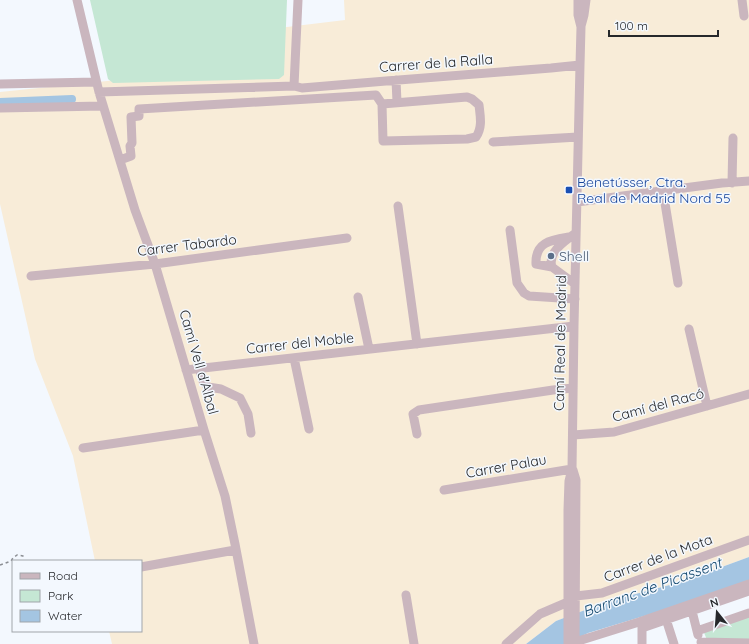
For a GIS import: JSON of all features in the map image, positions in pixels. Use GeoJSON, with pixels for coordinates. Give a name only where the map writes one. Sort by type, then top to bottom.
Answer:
{"type":"FeatureCollection","features":[{"type":"Feature","properties":{"kind":"street","name":"Camí Vell d'Albal"},"geometry":{"type":"LineString","coordinates":[[77,0],[103,106],[155,264],[225,496],[254,644]]}},
{"type":"Feature","properties":{"kind":"street"},"geometry":{"type":"LineString","coordinates":[[294,86],[298,0]]}},
{"type":"Feature","properties":{"kind":"street","name":"Camí Real de Madrid"},"geometry":{"type":"LineString","coordinates":[[572,604],[572,568],[567,560],[569,482],[572,469],[573,435],[575,284],[573,235],[577,202],[580,65],[578,0]]}},
{"type":"Feature","properties":{"kind":"street","name":"Camí Real de Madrid"},"geometry":{"type":"LineString","coordinates":[[580,27],[584,15],[586,0]]}},
{"type":"Feature","properties":{"kind":"street"},"geometry":{"type":"LineString","coordinates":[[742,0],[744,16]]}},
{"type":"Feature","properties":{"kind":"street","name":"Carrer de la Ralla"},"geometry":{"type":"LineString","coordinates":[[99,92],[294,86],[302,88],[580,65]]}},
{"type":"Feature","properties":{"kind":"street"},"geometry":{"type":"LineString","coordinates":[[396,80],[397,102]]}},
{"type":"Feature","properties":{"kind":"street"},"geometry":{"type":"LineString","coordinates":[[0,84],[96,82]]}},
{"type":"Feature","properties":{"kind":"street"},"geometry":{"type":"LineString","coordinates":[[120,160],[131,156],[131,117],[139,116],[139,109],[376,95],[382,104],[383,141],[467,139],[476,137],[481,127],[479,105],[467,97],[382,104]]}},
{"type":"Feature","properties":{"kind":"street"},"geometry":{"type":"LineString","coordinates":[[0,108],[103,106]]}},
{"type":"Feature","properties":{"kind":"street"},"geometry":{"type":"LineString","coordinates":[[493,142],[578,137]]}},
{"type":"Feature","properties":{"kind":"street"},"geometry":{"type":"LineString","coordinates":[[732,183],[733,138]]}},
{"type":"Feature","properties":{"kind":"street"},"geometry":{"type":"LineString","coordinates":[[577,202],[749,181]]}},
{"type":"Feature","properties":{"kind":"street"},"geometry":{"type":"LineString","coordinates":[[663,191],[678,283]]}},
{"type":"Feature","properties":{"kind":"street"},"geometry":{"type":"LineString","coordinates":[[398,206],[417,344]]}},
{"type":"Feature","properties":{"kind":"street"},"geometry":{"type":"LineString","coordinates":[[510,230],[517,283],[524,293],[529,296],[575,299]]}},
{"type":"Feature","properties":{"kind":"street"},"geometry":{"type":"LineString","coordinates":[[573,235],[545,244],[537,252],[536,264],[552,267],[575,284]]}},
{"type":"Feature","properties":{"kind":"street"},"geometry":{"type":"LineString","coordinates":[[552,267],[551,264],[553,255],[563,242],[573,235]]}},
{"type":"Feature","properties":{"kind":"street","name":"Carrer Tabardo"},"geometry":{"type":"LineString","coordinates":[[31,276],[155,264],[347,238]]}},
{"type":"Feature","properties":{"kind":"street"},"geometry":{"type":"LineString","coordinates":[[358,297],[369,349]]}},
{"type":"Feature","properties":{"kind":"street","name":"Carrer del Moble"},"geometry":{"type":"LineString","coordinates":[[186,370],[574,326]]}},
{"type":"Feature","properties":{"kind":"street"},"geometry":{"type":"LineString","coordinates":[[689,329],[707,406]]}},
{"type":"Feature","properties":{"kind":"street"},"geometry":{"type":"LineString","coordinates":[[294,358],[310,429]]}},
{"type":"Feature","properties":{"kind":"street"},"geometry":{"type":"LineString","coordinates":[[199,368],[203,381],[208,387],[221,389],[240,398],[248,414],[252,433]]}},
{"type":"Feature","properties":{"kind":"street"},"geometry":{"type":"LineString","coordinates":[[417,434],[413,414],[419,410],[573,388]]}},
{"type":"Feature","properties":{"kind":"street","name":"Camí del Racó"},"geometry":{"type":"LineString","coordinates":[[573,435],[614,432],[749,394]]}},
{"type":"Feature","properties":{"kind":"street"},"geometry":{"type":"LineString","coordinates":[[84,448],[204,430]]}},
{"type":"Feature","properties":{"kind":"street","name":"Camí Real de Madrid"},"geometry":{"type":"LineString","coordinates":[[572,469],[576,480],[572,604]]}},
{"type":"Feature","properties":{"kind":"street","name":"Carrer Palau"},"geometry":{"type":"LineString","coordinates":[[444,490],[572,469]]}},
{"type":"Feature","properties":{"kind":"street","name":"Carrer de la Mota"},"geometry":{"type":"LineString","coordinates":[[506,644],[540,614],[602,594],[749,540]]}},
{"type":"Feature","properties":{"kind":"street"},"geometry":{"type":"LineString","coordinates":[[142,567],[235,550]]}},
{"type":"Feature","properties":{"kind":"street"},"geometry":{"type":"LineString","coordinates":[[572,604],[573,643],[749,584]]}},
{"type":"Feature","properties":{"kind":"street"},"geometry":{"type":"LineString","coordinates":[[642,644],[642,628],[749,591]]}},
{"type":"Feature","properties":{"kind":"street"},"geometry":{"type":"LineString","coordinates":[[406,595],[414,644]]}},
{"type":"Feature","properties":{"kind":"street"},"geometry":{"type":"LineString","coordinates":[[692,611],[701,643],[749,643]]}},
{"type":"Feature","properties":{"kind":"street"},"geometry":{"type":"LineString","coordinates":[[697,631],[749,613]]}},
{"type":"Feature","properties":{"kind":"street"},"geometry":{"type":"LineString","coordinates":[[666,619],[674,644]]}},
{"type":"Feature","properties":{"kind":"path"},"geometry":{"type":"LineString","coordinates":[[0,565],[11,561],[12,558],[17,555],[25,558]]}},
{"type":"Feature","properties":{"kind":"shaded area"},"geometry":{"type":"Polygon","coordinates":[[[344,0],[749,0],[749,557],[681,582],[609,601],[556,621],[526,644],[112,644],[109,632],[142,632],[142,560],[95,560],[73,456],[35,359],[0,204],[0,92],[264,65],[262,30],[345,20],[344,0]]]}},
{"type":"Feature","properties":{"kind":"green space"},"geometry":{"type":"Polygon","coordinates":[[[90,0],[287,0],[284,75],[279,79],[113,83],[108,79],[90,0]]]}},
{"type":"Feature","properties":{"kind":"green space"},"geometry":{"type":"Polygon","coordinates":[[[749,615],[749,641],[707,640],[703,630],[749,615]]]}},
{"type":"Feature","properties":{"kind":"water"},"geometry":{"type":"Polygon","coordinates":[[[749,557],[749,580],[677,606],[588,633],[566,644],[526,644],[556,621],[609,601],[681,582],[749,557]]]}},
{"type":"Feature","properties":{"kind":"waterway"},"geometry":{"type":"LineString","coordinates":[[0,102],[72,99]]}},
{"type":"Feature","properties":{"kind":"place","name":"Benetússer, Ctra. Real de Madrid Nord 55"},"geometry":{"type":"Point","coordinates":[569,190]}},
{"type":"Feature","properties":{"kind":"place","name":"Shell"},"geometry":{"type":"Point","coordinates":[551,256]}},
{"type":"Feature","properties":{"kind":"water label","name":"Barranc de Picassent"},"geometry":{"type":"Point","coordinates":[652,587]}}]}
